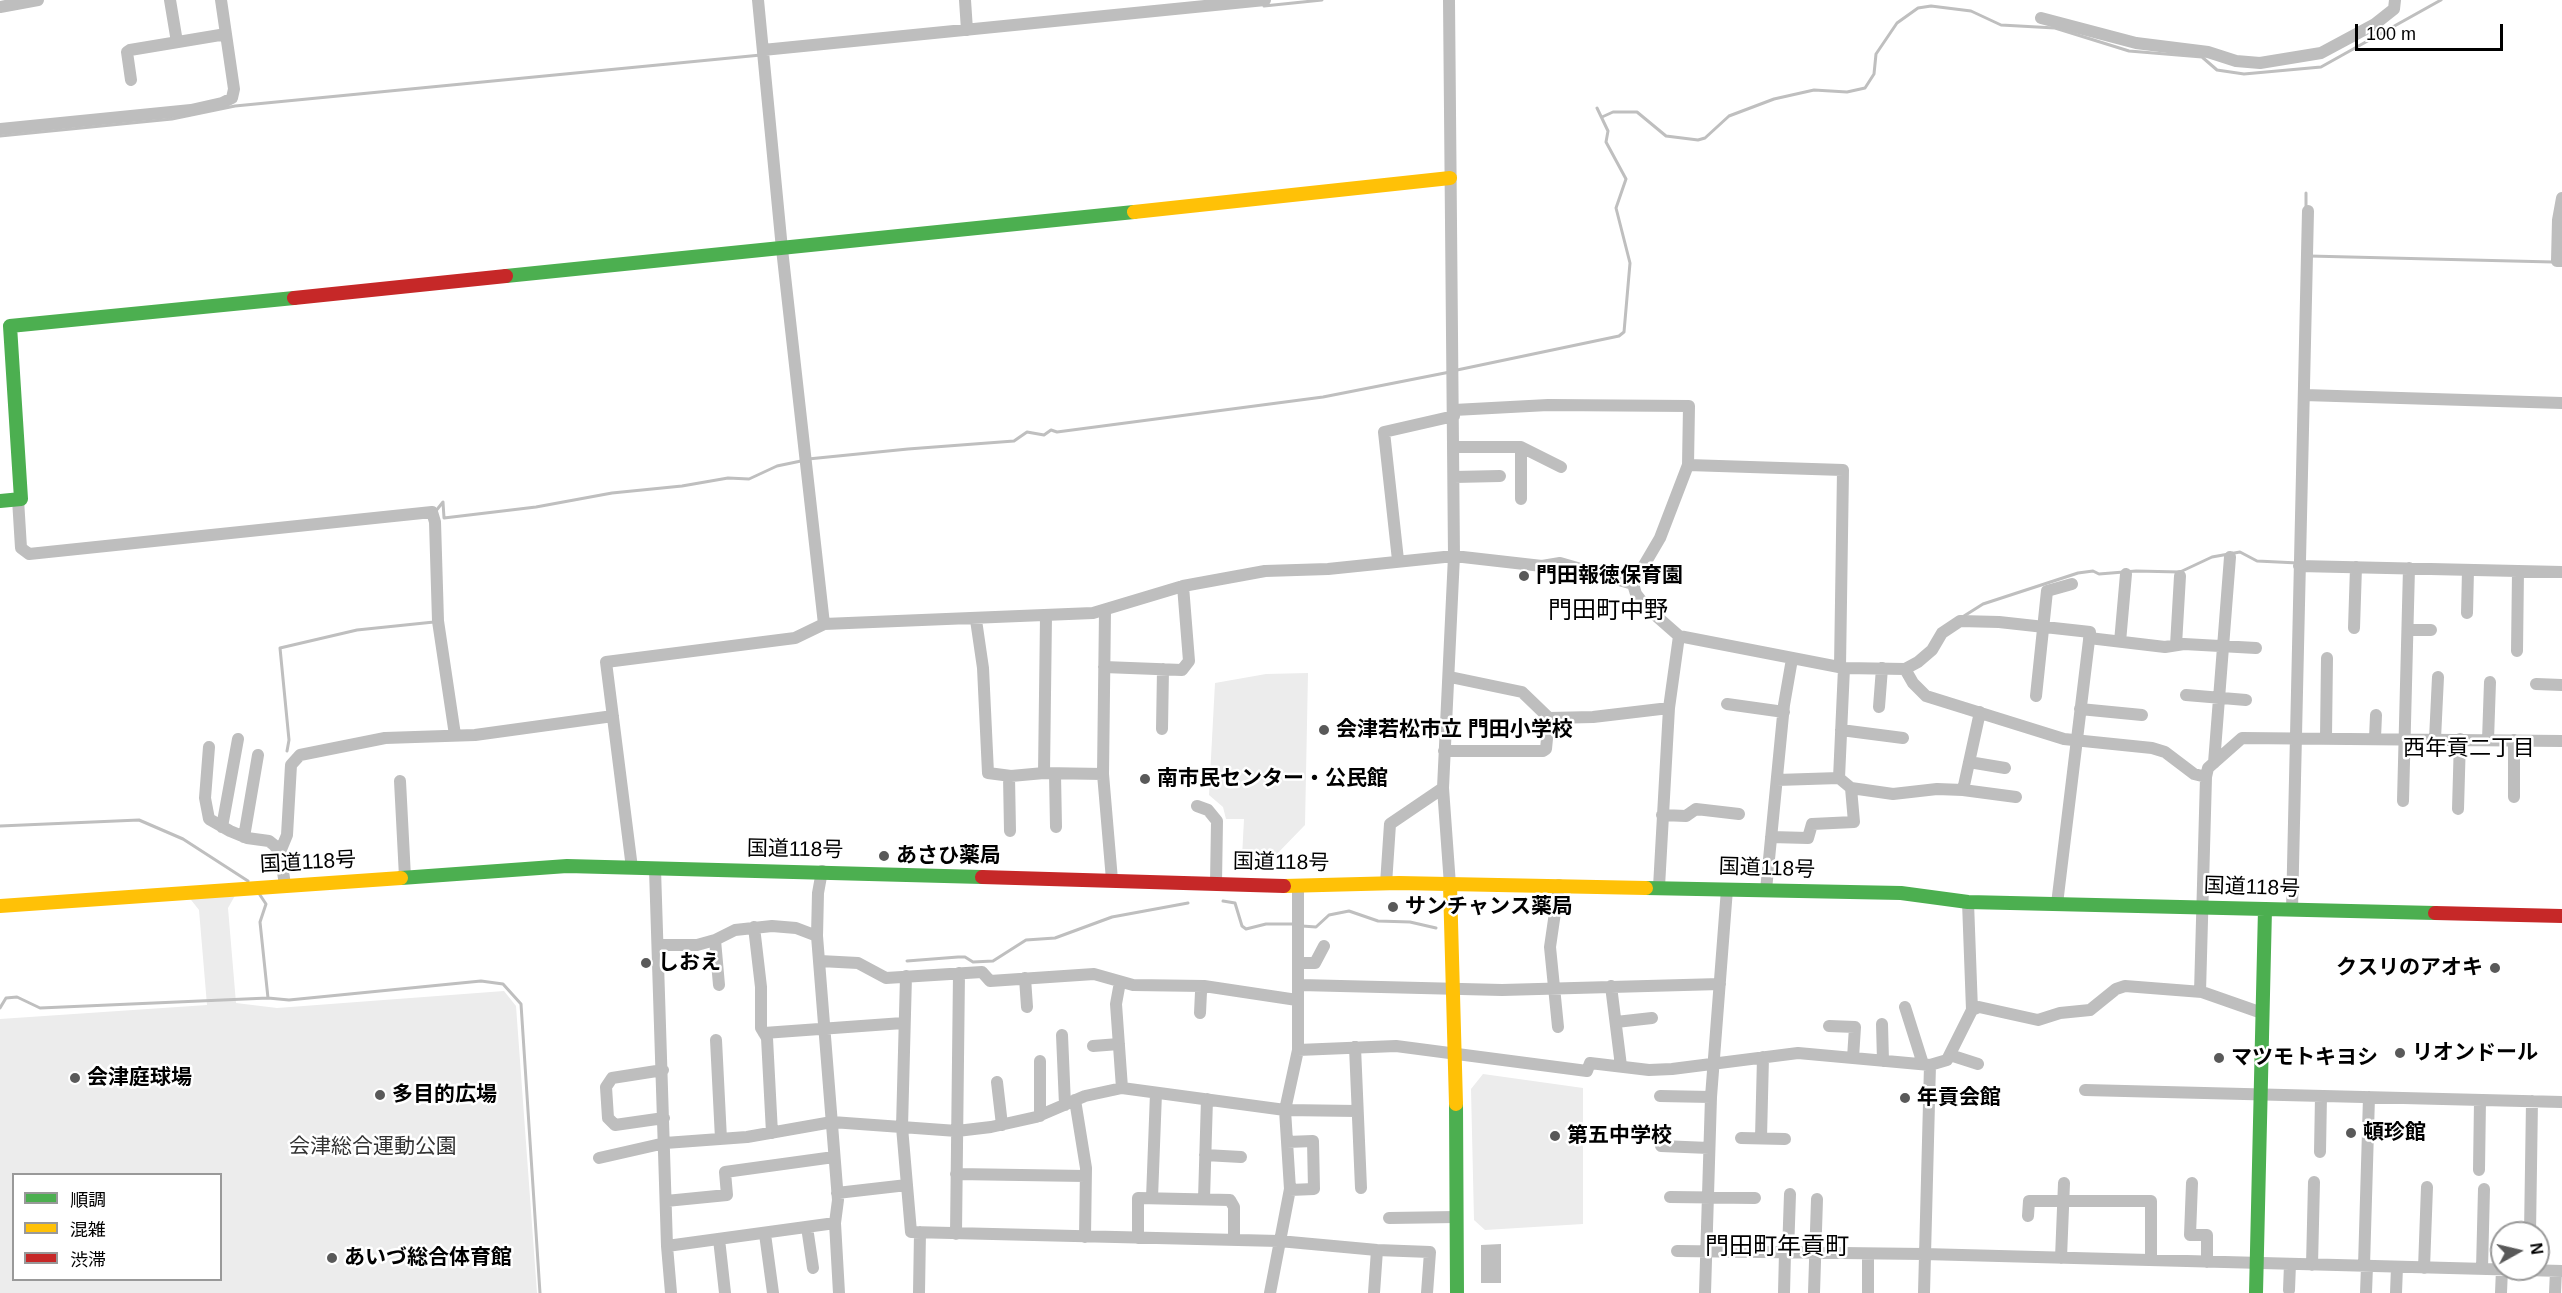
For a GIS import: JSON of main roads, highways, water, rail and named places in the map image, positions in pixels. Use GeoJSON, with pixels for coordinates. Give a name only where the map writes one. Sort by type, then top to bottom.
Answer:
{"type":"FeatureCollection","features":[{"type":"Feature","properties":{"kind":"main road"},"geometry":{"type":"LineString","coordinates":[[0,501],[21,499],[5,326],[782,249],[1450,178]]}},
{"type":"Feature","properties":{"kind":"main road","name":"国道118号"},"geometry":{"type":"LineString","coordinates":[[0,906],[533,867],[822,871],[1298,886],[1559,885],[1918,893],[1968,902],[2562,916]]}},
{"type":"Feature","properties":{"kind":"main road"},"geometry":{"type":"LineString","coordinates":[[1450,885],[1456,1055],[1456,1293]]}},
{"type":"Feature","properties":{"kind":"main road"},"geometry":{"type":"LineString","coordinates":[[2256,1293],[2265,909]]}},
{"type":"Feature","properties":{"kind":"waterway"},"geometry":{"type":"LineString","coordinates":[[1264,6],[1322,0]]}},
{"type":"Feature","properties":{"kind":"waterway"},"geometry":{"type":"LineString","coordinates":[[1602,117],[1613,112],[1637,112],[1666,136],[1698,140],[1705,138],[1729,116],[1774,99],[1814,90],[1847,92],[1865,88],[1874,74],[1876,54],[1897,23],[1918,8],[1931,6],[1971,11],[2001,25],[2055,28],[2129,51],[2202,57],[2217,70],[2244,74],[2321,67],[2441,0]]}},
{"type":"Feature","properties":{"kind":"waterway"},"geometry":{"type":"LineString","coordinates":[[0,136],[172,119],[235,106],[761,55]]}},
{"type":"Feature","properties":{"kind":"waterway"},"geometry":{"type":"LineString","coordinates":[[1457,370],[1619,336],[1624,332],[1630,263],[1616,208],[1626,179],[1606,142],[1608,131],[1597,108]]}},
{"type":"Feature","properties":{"kind":"waterway"},"geometry":{"type":"LineString","coordinates":[[2306,193],[2306,209]]}},
{"type":"Feature","properties":{"kind":"waterway"},"geometry":{"type":"LineString","coordinates":[[2309,256],[2553,262]]}},
{"type":"Feature","properties":{"kind":"waterway"},"geometry":{"type":"LineString","coordinates":[[808,459],[1014,441],[1027,432],[1044,435],[1051,430],[1057,432],[1323,397],[1450,372]]}},
{"type":"Feature","properties":{"kind":"waterway"},"geometry":{"type":"LineString","coordinates":[[435,512],[443,502],[444,518],[536,507],[612,493],[682,486],[728,478],[749,479],[777,466],[801,461]]}},
{"type":"Feature","properties":{"kind":"waterway"},"geometry":{"type":"LineString","coordinates":[[1964,616],[1983,604],[2078,573],[2093,571],[2099,574],[2136,571],[2180,572],[2212,557],[2240,552],[2257,561],[2298,563]]}},
{"type":"Feature","properties":{"kind":"waterway"},"geometry":{"type":"LineString","coordinates":[[287,751],[289,740],[280,648],[357,630],[434,622]]}},
{"type":"Feature","properties":{"kind":"waterway"},"geometry":{"type":"LineString","coordinates":[[0,826],[139,820],[183,839],[248,881]]}},
{"type":"Feature","properties":{"kind":"waterway"},"geometry":{"type":"LineString","coordinates":[[260,895],[266,904],[260,922],[268,998]]}},
{"type":"Feature","properties":{"kind":"waterway"},"geometry":{"type":"LineString","coordinates":[[1223,901],[1235,903],[1242,926],[1246,929],[1266,924],[1294,924]]}},
{"type":"Feature","properties":{"kind":"waterway"},"geometry":{"type":"LineString","coordinates":[[907,961],[958,957],[965,957],[973,962],[993,961],[1026,940],[1055,938],[1112,917],[1188,903]]}},
{"type":"Feature","properties":{"kind":"waterway"},"geometry":{"type":"LineString","coordinates":[[1302,926],[1316,927],[1329,915],[1349,911],[1378,921],[1410,922],[1436,928]]}},
{"type":"Feature","properties":{"kind":"waterway"},"geometry":{"type":"LineString","coordinates":[[0,1008],[6,998],[17,997],[40,1008],[268,998],[289,1000],[481,981],[503,984],[521,1004],[540,1293]]}},
{"type":"Feature","properties":{"kind":"place","name":"門田報徳保育園"},"geometry":{"type":"Point","coordinates":[1524,576]}},
{"type":"Feature","properties":{"kind":"place","name":"会津若松市立 門田小学校"},"geometry":{"type":"Point","coordinates":[1324,730]}},
{"type":"Feature","properties":{"kind":"place","name":"南市民センター・公民館"},"geometry":{"type":"Point","coordinates":[1145,779]}},
{"type":"Feature","properties":{"kind":"place","name":"あさひ薬局"},"geometry":{"type":"Point","coordinates":[884,856]}},
{"type":"Feature","properties":{"kind":"place","name":"サンチャンス薬局"},"geometry":{"type":"Point","coordinates":[1393,907]}},
{"type":"Feature","properties":{"kind":"place","name":"しおえ"},"geometry":{"type":"Point","coordinates":[646,963]}},
{"type":"Feature","properties":{"kind":"place","name":"クスリのアオキ"},"geometry":{"type":"Point","coordinates":[2495,968]}},
{"type":"Feature","properties":{"kind":"place","name":"リオンドール"},"geometry":{"type":"Point","coordinates":[2400,1053]}},
{"type":"Feature","properties":{"kind":"place","name":"マツモトキヨシ"},"geometry":{"type":"Point","coordinates":[2219,1058]}},
{"type":"Feature","properties":{"kind":"place","name":"会津庭球場"},"geometry":{"type":"Point","coordinates":[75,1078]}},
{"type":"Feature","properties":{"kind":"place","name":"多目的広場"},"geometry":{"type":"Point","coordinates":[380,1095]}},
{"type":"Feature","properties":{"kind":"place","name":"年貢会館"},"geometry":{"type":"Point","coordinates":[1905,1098]}},
{"type":"Feature","properties":{"kind":"place","name":"頓珍館"},"geometry":{"type":"Point","coordinates":[2351,1133]}},
{"type":"Feature","properties":{"kind":"place","name":"第五中学校"},"geometry":{"type":"Point","coordinates":[1555,1136]}},
{"type":"Feature","properties":{"kind":"place","name":"あいづ総合体育館"},"geometry":{"type":"Point","coordinates":[332,1258]}},
{"type":"Feature","properties":{"kind":"district","name":"門田町中野"},"geometry":{"type":"Point","coordinates":[1608,611]}},
{"type":"Feature","properties":{"kind":"district","name":"西年貢二丁目"},"geometry":{"type":"Point","coordinates":[2469,749]}},
{"type":"Feature","properties":{"kind":"district","name":"門田町年貢町"},"geometry":{"type":"Point","coordinates":[1777,1247]}},
{"type":"Feature","properties":{"kind":"park label","name":"会津総合運動公園"},"geometry":{"type":"Point","coordinates":[373,1147]}}]}
